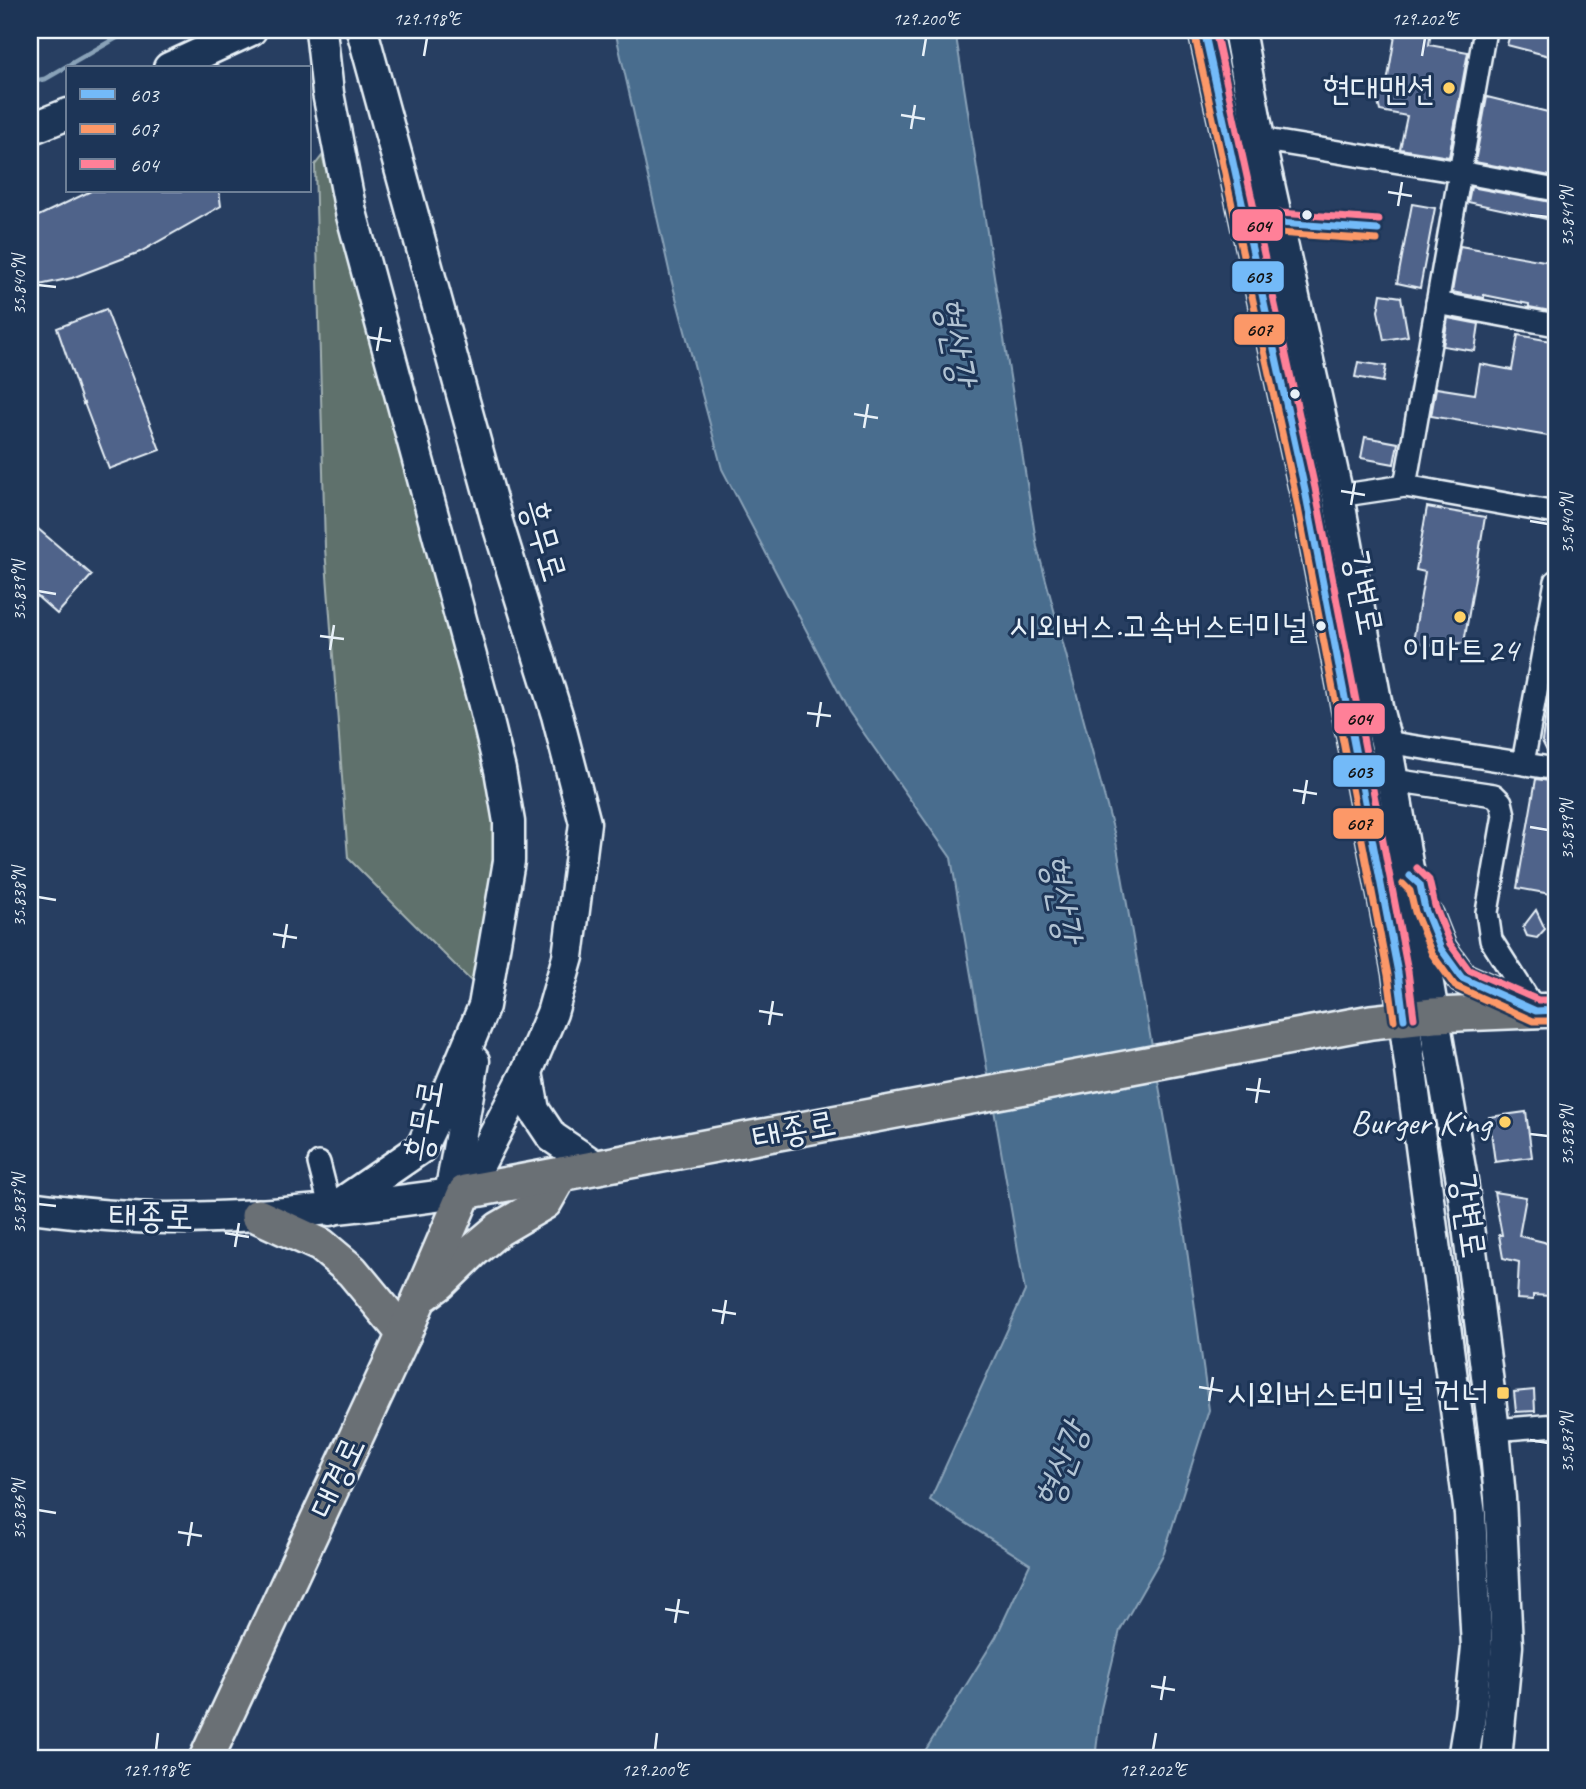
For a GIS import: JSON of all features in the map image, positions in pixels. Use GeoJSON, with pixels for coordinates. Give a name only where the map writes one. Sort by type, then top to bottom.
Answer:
{"type":"FeatureCollection","features":[{"type":"Feature","properties":{"kind":"main road","name":"태종로"},"geometry":{"type":"LineString","coordinates":[[458,1197],[561,1174],[1403,1018],[1546,1010]]}},
{"type":"Feature","properties":{"kind":"main road"},"geometry":{"type":"LineString","coordinates":[[420,1297],[440,1283],[499,1229],[545,1202],[561,1174]]}},
{"type":"Feature","properties":{"kind":"main road","name":"대경로"},"geometry":{"type":"LineString","coordinates":[[206,1759],[404,1334],[458,1197]]}},
{"type":"Feature","properties":{"kind":"main road"},"geometry":{"type":"LineString","coordinates":[[258,1216],[321,1245],[352,1271],[404,1334]]}},
{"type":"Feature","properties":{"kind":"street"},"geometry":{"type":"LineString","coordinates":[[173,66],[251,30]]}},
{"type":"Feature","properties":{"kind":"street","name":"흥무로"},"geometry":{"type":"LineString","coordinates":[[321,30],[328,93],[351,212],[483,701],[509,822],[509,861],[458,1197]]}},
{"type":"Feature","properties":{"kind":"street","name":"흥무로"},"geometry":{"type":"LineString","coordinates":[[362,30],[498,525],[557,715],[585,823],[568,957],[552,1013],[527,1072],[458,1197]]}},
{"type":"Feature","properties":{"kind":"street","name":"강변로"},"geometry":{"type":"LineString","coordinates":[[1204,30],[1305,491],[1398,973],[1471,1514],[1477,1647],[1463,1759]]}},
{"type":"Feature","properties":{"kind":"street","name":"강변로"},"geometry":{"type":"LineString","coordinates":[[1239,30],[1259,139],[1338,496],[1378,712],[1387,742],[1410,876],[1403,1018],[1462,1180],[1494,1430],[1500,1498],[1507,1646],[1496,1759]]}},
{"type":"Feature","properties":{"kind":"street"},"geometry":{"type":"LineString","coordinates":[[1405,485],[1485,30]]}},
{"type":"Feature","properties":{"kind":"street"},"geometry":{"type":"LineString","coordinates":[[30,129],[66,115]]}},
{"type":"Feature","properties":{"kind":"street"},"geometry":{"type":"LineString","coordinates":[[1259,139],[1556,190]]}},
{"type":"Feature","properties":{"kind":"street"},"geometry":{"type":"LineString","coordinates":[[1437,303],[1556,325]]}},
{"type":"Feature","properties":{"kind":"street"},"geometry":{"type":"LineString","coordinates":[[1338,496],[1405,485],[1556,513]]}},
{"type":"Feature","properties":{"kind":"street"},"geometry":{"type":"LineString","coordinates":[[1522,763],[1556,581]]}},
{"type":"Feature","properties":{"kind":"street"},"geometry":{"type":"LineString","coordinates":[[1387,742],[1556,769]]}},
{"type":"Feature","properties":{"kind":"street"},"geometry":{"type":"LineString","coordinates":[[1393,780],[1493,795],[1501,802],[1504,815],[1487,912],[1491,940],[1546,1010]]}},
{"type":"Feature","properties":{"kind":"street"},"geometry":{"type":"LineString","coordinates":[[1410,876],[1420,885],[1425,909],[1441,949],[1462,978],[1546,1010]]}},
{"type":"Feature","properties":{"kind":"street","name":"흥무로"},"geometry":{"type":"LineString","coordinates":[[331,1210],[421,1148],[485,1006]]}},
{"type":"Feature","properties":{"kind":"street"},"geometry":{"type":"LineString","coordinates":[[527,1072],[534,1110],[552,1137],[598,1168]]}},
{"type":"Feature","properties":{"kind":"street"},"geometry":{"type":"LineString","coordinates":[[319,1163],[331,1210]]}},
{"type":"Feature","properties":{"kind":"street","name":"태종로"},"geometry":{"type":"LineString","coordinates":[[30,1207],[96,1215],[166,1218],[258,1216],[458,1197]]}},
{"type":"Feature","properties":{"kind":"street"},"geometry":{"type":"LineString","coordinates":[[1494,1430],[1556,1425]]}},
{"type":"Feature","properties":{"kind":"street"},"geometry":{"type":"LineString","coordinates":[[1477,1647],[1507,1646]]}},
{"type":"Feature","properties":{"kind":"green space"},"geometry":{"type":"Polygon","coordinates":[[[322,156],[381,367],[501,824],[477,987],[348,858],[325,548],[315,165],[322,156]]]}},
{"type":"Feature","properties":{"kind":"water","name":"형산강"},"geometry":{"type":"Polygon","coordinates":[[[615,30],[955,30],[1037,547],[1115,836],[1184,1228],[1209,1410],[1164,1553],[1120,1630],[1101,1709],[1095,1759],[920,1759],[996,1637],[1030,1564],[930,1500],[1025,1291],[951,858],[849,712],[722,469],[671,279],[615,30]]]}},
{"type":"Feature","properties":{"kind":"building"},"geometry":{"type":"Polygon","coordinates":[[[1396,30],[1431,30],[1429,45],[1468,52],[1449,157],[1400,149],[1407,116],[1380,111],[1373,81],[1387,83],[1396,30]]]}},
{"type":"Feature","properties":{"kind":"building"},"geometry":{"type":"Polygon","coordinates":[[[1511,30],[1556,32],[1553,57],[1507,45],[1511,30]]]}},
{"type":"Feature","properties":{"kind":"building"},"geometry":{"type":"Polygon","coordinates":[[[1487,97],[1556,114],[1556,177],[1475,162],[1487,97]]]}},
{"type":"Feature","properties":{"kind":"building"},"geometry":{"type":"Polygon","coordinates":[[[1471,187],[1556,203],[1556,221],[1468,202],[1471,187]]]}},
{"type":"Feature","properties":{"kind":"building"},"geometry":{"type":"Polygon","coordinates":[[[89,192],[219,192],[221,206],[140,252],[72,278],[30,287],[30,220],[89,192]]]}},
{"type":"Feature","properties":{"kind":"building"},"geometry":{"type":"Polygon","coordinates":[[[1412,204],[1435,208],[1420,288],[1397,283],[1412,204]]]}},
{"type":"Feature","properties":{"kind":"building"},"geometry":{"type":"Polygon","coordinates":[[[1460,246],[1556,263],[1556,312],[1484,295],[1484,298],[1452,292],[1460,246]]]}},
{"type":"Feature","properties":{"kind":"building"},"geometry":{"type":"Polygon","coordinates":[[[1381,294],[1401,297],[1408,336],[1384,340],[1378,311],[1381,294]]]}},
{"type":"Feature","properties":{"kind":"building"},"geometry":{"type":"Polygon","coordinates":[[[106,309],[160,450],[109,469],[57,328],[106,309]]]}},
{"type":"Feature","properties":{"kind":"building"},"geometry":{"type":"Polygon","coordinates":[[[1448,318],[1479,324],[1475,351],[1443,346],[1448,318]]]}},
{"type":"Feature","properties":{"kind":"building"},"geometry":{"type":"Polygon","coordinates":[[[1518,335],[1556,342],[1554,437],[1431,416],[1436,388],[1475,394],[1480,364],[1512,370],[1518,335]]]}},
{"type":"Feature","properties":{"kind":"building"},"geometry":{"type":"Polygon","coordinates":[[[1358,362],[1386,366],[1383,382],[1355,377],[1358,362]]]}},
{"type":"Feature","properties":{"kind":"building"},"geometry":{"type":"Polygon","coordinates":[[[1365,437],[1398,443],[1394,464],[1361,458],[1365,437]]]}},
{"type":"Feature","properties":{"kind":"building"},"geometry":{"type":"Polygon","coordinates":[[[1427,507],[1485,517],[1464,643],[1432,645],[1413,642],[1425,572],[1416,570],[1427,507]]]}},
{"type":"Feature","properties":{"kind":"building"},"geometry":{"type":"Polygon","coordinates":[[[30,522],[92,575],[57,614],[30,590],[30,522]]]}},
{"type":"Feature","properties":{"kind":"building"},"geometry":{"type":"Polygon","coordinates":[[[1548,700],[1556,700],[1556,756],[1549,755],[1542,741],[1548,700]]]}},
{"type":"Feature","properties":{"kind":"building"},"geometry":{"type":"Polygon","coordinates":[[[1536,779],[1556,782],[1556,895],[1517,888],[1536,779]]]}},
{"type":"Feature","properties":{"kind":"building"},"geometry":{"type":"Polygon","coordinates":[[[1536,910],[1545,929],[1537,938],[1527,936],[1523,927],[1536,910]]]}},
{"type":"Feature","properties":{"kind":"building"},"geometry":{"type":"Polygon","coordinates":[[[1526,1112],[1532,1157],[1495,1162],[1489,1117],[1526,1112]]]}},
{"type":"Feature","properties":{"kind":"building"},"geometry":{"type":"Polygon","coordinates":[[[1494,1192],[1526,1197],[1519,1236],[1556,1248],[1556,1270],[1552,1269],[1551,1296],[1533,1295],[1533,1300],[1517,1299],[1519,1262],[1503,1258],[1499,1235],[1502,1235],[1494,1192]]]}},
{"type":"Feature","properties":{"kind":"building"},"geometry":{"type":"Polygon","coordinates":[[[1534,1390],[1535,1411],[1516,1412],[1514,1392],[1534,1390]]]}},
{"type":"Feature","properties":{"kind":"waterway"},"geometry":{"type":"LineString","coordinates":[[68,66],[130,30]]}},
{"type":"Feature","properties":{"kind":"waterway"},"geometry":{"type":"LineString","coordinates":[[30,82],[45,79],[66,67]]}},
{"type":"Feature","properties":{"kind":"transit line","name":"603"},"geometry":{"type":"LineString","coordinates":[[1204,30],[1305,490],[1398,973],[1404,1019]]}},
{"type":"Feature","properties":{"kind":"transit line","name":"604"},"geometry":{"type":"LineString","coordinates":[[1215,30],[1315,488],[1408,971],[1414,1018]]}},
{"type":"Feature","properties":{"kind":"transit line","name":"607"},"geometry":{"type":"LineString","coordinates":[[1194,32],[1295,492],[1388,975],[1394,1020]]}},
{"type":"Feature","properties":{"kind":"transit line","name":"604"},"geometry":{"type":"LineString","coordinates":[[1280,213],[1379,220]]}},
{"type":"Feature","properties":{"kind":"transit line","name":"603"},"geometry":{"type":"LineString","coordinates":[[1279,223],[1378,230]]}},
{"type":"Feature","properties":{"kind":"transit line","name":"607"},"geometry":{"type":"LineString","coordinates":[[1278,233],[1377,240]]}},
{"type":"Feature","properties":{"kind":"transit line","name":"604"},"geometry":{"type":"LineString","coordinates":[[1417,868],[1429,880],[1435,906],[1450,944],[1469,970],[1538,1000],[1555,1000]]}},
{"type":"Feature","properties":{"kind":"transit line","name":"603"},"geometry":{"type":"LineString","coordinates":[[1410,876],[1420,885],[1425,909],[1441,949],[1462,978],[1536,1011],[1556,1010]]}},
{"type":"Feature","properties":{"kind":"transit line","name":"607"},"geometry":{"type":"LineString","coordinates":[[1403,884],[1410,891],[1415,912],[1432,954],[1455,986],[1533,1021],[1556,1021]]}},
{"type":"Feature","properties":{"kind":"place","name":"현대맨션"},"geometry":{"type":"Point","coordinates":[1449,88]}},
{"type":"Feature","properties":{"kind":"place","name":"이마트24"},"geometry":{"type":"Point","coordinates":[1460,617]}},
{"type":"Feature","properties":{"kind":"place","name":"시외버스.고속버스터미널"},"geometry":{"type":"Point","coordinates":[1321,626]}},
{"type":"Feature","properties":{"kind":"place","name":"Burger King"},"geometry":{"type":"Point","coordinates":[1505,1122]}},
{"type":"Feature","properties":{"kind":"place","name":"시외버스터미널 건너"},"geometry":{"type":"Point","coordinates":[1503,1393]}}]}
